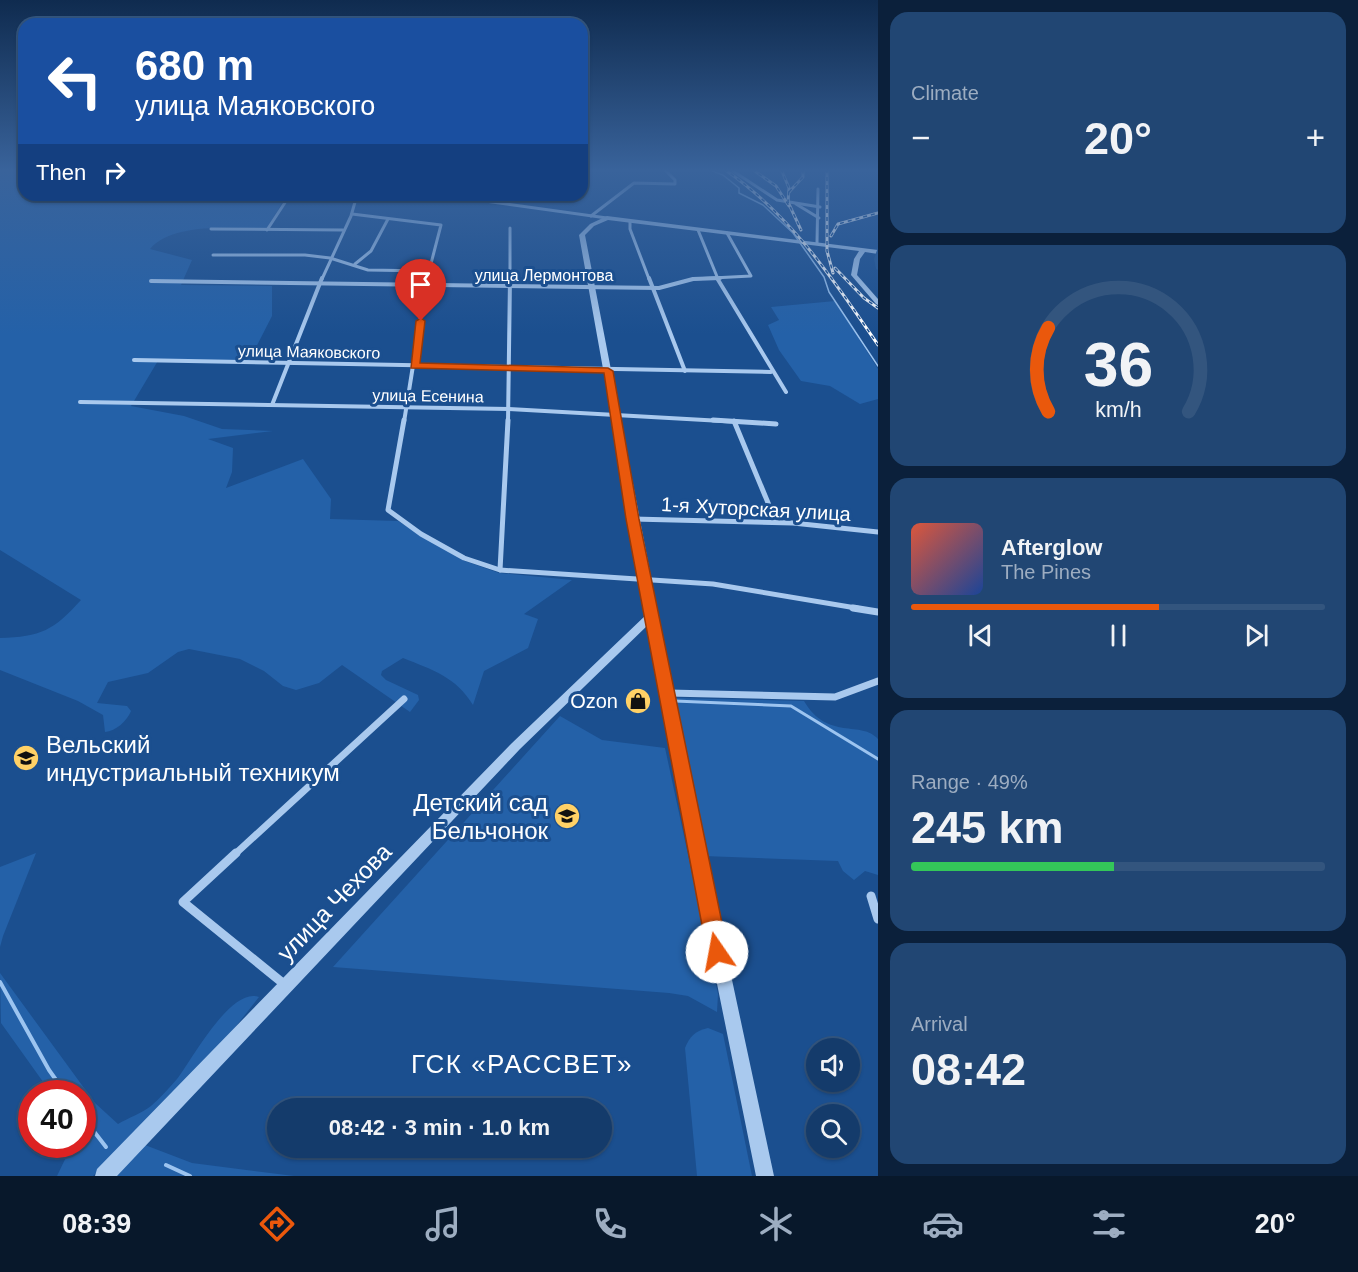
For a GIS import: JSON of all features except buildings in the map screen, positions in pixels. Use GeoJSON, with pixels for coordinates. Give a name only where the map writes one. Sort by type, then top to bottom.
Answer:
{"type":"FeatureCollection","features":[{"type":"Feature","properties":{"kind":"street"},"geometry":{"type":"LineString","coordinates":[[267,230],[271,224]]}},
{"type":"Feature","properties":{"kind":"street"},"geometry":{"type":"LineString","coordinates":[[272,405],[290,365],[319,284],[346,224]]}},
{"type":"Feature","properties":{"kind":"street"},"geometry":{"type":"LineString","coordinates":[[355,264],[364,261],[370,254],[385,224]]}},
{"type":"Feature","properties":{"kind":"street"},"geometry":{"type":"LineString","coordinates":[[431,224],[441,225],[425,286],[414,366],[388,510],[421,534],[464,558],[500,570],[713,584],[878,612]]}},
{"type":"Feature","properties":{"kind":"street"},"geometry":{"type":"LineString","coordinates":[[594,224],[582,235],[591,287],[616,414],[633,519],[669,693],[693,832],[765,1176]]}},
{"type":"Feature","properties":{"kind":"street"},"geometry":{"type":"LineString","coordinates":[[630,224],[651,288],[669,326],[685,371]]}},
{"type":"Feature","properties":{"kind":"street"},"geometry":{"type":"LineString","coordinates":[[652,224],[878,252]]}},
{"type":"Feature","properties":{"kind":"street"},"geometry":{"type":"LineString","coordinates":[[817,243],[819,224]]}},
{"type":"Feature","properties":{"kind":"street"},"geometry":{"type":"LineString","coordinates":[[500,570],[509,409],[510,228]]}},
{"type":"Feature","properties":{"kind":"street"},"geometry":{"type":"LineString","coordinates":[[211,229],[343,230]]}},
{"type":"Feature","properties":{"kind":"street"},"geometry":{"type":"LineString","coordinates":[[698,230],[700,244],[771,372],[786,392]]}},
{"type":"Feature","properties":{"kind":"street","name":"улица Лермонтова"},"geometry":{"type":"LineString","coordinates":[[151,282],[651,288],[669,287],[693,279],[751,276],[727,233]]}},
{"type":"Feature","properties":{"kind":"street"},"geometry":{"type":"LineString","coordinates":[[863,250],[857,259],[854,275],[878,303]]}},
{"type":"Feature","properties":{"kind":"street"},"geometry":{"type":"LineString","coordinates":[[213,255],[330,258],[355,264],[368,270],[429,271]]}},
{"type":"Feature","properties":{"kind":"street","name":"улица Маяковского"},"geometry":{"type":"LineString","coordinates":[[135,360],[608,371],[771,372]]}},
{"type":"Feature","properties":{"kind":"street","name":"улица Есенина"},"geometry":{"type":"LineString","coordinates":[[80,402],[509,409],[776,424]]}},
{"type":"Feature","properties":{"kind":"street"},"geometry":{"type":"LineString","coordinates":[[734,421],[776,522]]}},
{"type":"Feature","properties":{"kind":"street","name":"1-я Хуторская улица"},"geometry":{"type":"LineString","coordinates":[[633,519],[776,522],[878,532]]}},
{"type":"Feature","properties":{"kind":"street","name":"улица Чехова"},"geometry":{"type":"LineString","coordinates":[[104,1176],[516,746],[653,614]]}},
{"type":"Feature","properties":{"kind":"street"},"geometry":{"type":"LineString","coordinates":[[669,693],[835,697],[878,681]]}},
{"type":"Feature","properties":{"kind":"street"},"geometry":{"type":"LineString","coordinates":[[285,985],[183,902],[404,699]]}},
{"type":"Feature","properties":{"kind":"street"},"geometry":{"type":"LineString","coordinates":[[871,896],[878,919]]}},
{"type":"Feature","properties":{"kind":"shaded area"},"geometry":{"type":"Polygon","coordinates":[[[0,224],[269,224],[266,229],[205,228],[173,234],[160,240],[150,249],[192,260],[181,285],[272,286],[272,316],[249,361],[159,359],[131,406],[184,416],[222,429],[273,431],[208,439],[233,448],[232,472],[226,488],[303,459],[331,499],[330,519],[398,521],[462,560],[499,573],[572,580],[524,614],[538,619],[528,648],[484,671],[473,705],[451,681],[403,658],[382,671],[381,675],[386,680],[418,695],[419,700],[410,712],[342,665],[319,683],[296,690],[283,686],[264,671],[240,659],[189,649],[178,652],[148,673],[108,682],[97,703],[127,706],[131,711],[121,725],[105,732],[103,715],[78,701],[0,670],[0,638],[26,636],[46,630],[63,618],[81,600],[0,550],[0,224]]]}},
{"type":"Feature","properties":{"kind":"shaded area"},"geometry":{"type":"Polygon","coordinates":[[[835,301],[878,369],[878,399],[860,404],[830,386],[801,381],[779,350],[768,325],[779,320],[771,307],[835,301]]]}},
{"type":"Feature","properties":{"kind":"shaded area"},"geometry":{"type":"Polygon","coordinates":[[[675,698],[804,701],[823,721],[833,726],[863,731],[878,739],[878,875],[865,871],[854,880],[843,871],[838,861],[704,856],[675,698]]]}},
{"type":"Feature","properties":{"kind":"shaded area"},"geometry":{"type":"Polygon","coordinates":[[[560,716],[602,740],[665,748],[718,994],[717,1012],[688,996],[669,993],[333,967],[560,716]]]}},
{"type":"Feature","properties":{"kind":"shaded area"},"geometry":{"type":"Polygon","coordinates":[[[36,853],[3,936],[0,947],[0,867],[36,853]]]}},
{"type":"Feature","properties":{"kind":"shaded area"},"geometry":{"type":"Polygon","coordinates":[[[0,973],[78,1080],[42,1080],[1,1023],[0,973]]]}},
{"type":"Feature","properties":{"kind":"shaded area"},"geometry":{"type":"Polygon","coordinates":[[[248,997],[259,997],[222,1044],[93,1176],[57,1176],[66,1158],[96,1158],[96,1104],[118,1124],[147,1109],[177,1079],[213,1027],[236,1002],[248,997]]]}},
{"type":"Feature","properties":{"kind":"shaded area"},"geometry":{"type":"Polygon","coordinates":[[[708,1028],[723,1034],[752,1176],[697,1176],[685,1048],[694,1035],[708,1028]]]}},
{"type":"Feature","properties":{"kind":"shaded area"},"geometry":{"type":"Polygon","coordinates":[[[145,1145],[192,1163],[294,1176],[116,1176],[145,1145]]]}},
{"type":"Feature","properties":{"kind":"waterway"},"geometry":{"type":"LineString","coordinates":[[783,224],[793,233],[824,277],[829,292],[878,366]]}},
{"type":"Feature","properties":{"kind":"waterway"},"geometry":{"type":"LineString","coordinates":[[612,420],[645,609]]}},
{"type":"Feature","properties":{"kind":"waterway"},"geometry":{"type":"LineString","coordinates":[[645,608],[646,615]]}},
{"type":"Feature","properties":{"kind":"waterway"},"geometry":{"type":"LineString","coordinates":[[648,624],[663,700]]}},
{"type":"Feature","properties":{"kind":"waterway"},"geometry":{"type":"LineString","coordinates":[[675,701],[791,706],[878,759]]}},
{"type":"Feature","properties":{"kind":"waterway"},"geometry":{"type":"LineString","coordinates":[[0,982],[56,1080]]}},
{"type":"Feature","properties":{"kind":"waterway"},"geometry":{"type":"LineString","coordinates":[[96,1134],[106,1147]]}},
{"type":"Feature","properties":{"kind":"waterway"},"geometry":{"type":"LineString","coordinates":[[166,1165],[190,1176]]}},
{"type":"Feature","properties":{"kind":"railway"},"geometry":{"type":"LineString","coordinates":[[786,224],[827,272],[878,345]]}},
{"type":"Feature","properties":{"kind":"railway"},"geometry":{"type":"LineString","coordinates":[[798,224],[801,230]]}},
{"type":"Feature","properties":{"kind":"railway"},"geometry":{"type":"LineString","coordinates":[[827,224],[827,251],[833,273]]}},
{"type":"Feature","properties":{"kind":"railway"},"geometry":{"type":"LineString","coordinates":[[831,236],[838,224]]}},
{"type":"Feature","properties":{"kind":"railway"},"geometry":{"type":"LineString","coordinates":[[835,268],[864,298],[878,308]]}},
{"type":"Feature","properties":{"kind":"place","name":"Ozon"},"geometry":{"type":"Point","coordinates":[638,701]}},
{"type":"Feature","properties":{"kind":"place","name":"Вельский индустриальный техникум"},"geometry":{"type":"Point","coordinates":[26,758]}},
{"type":"Feature","properties":{"kind":"place","name":"Детский сад Бельчонок"},"geometry":{"type":"Point","coordinates":[567,816]}},
{"type":"Feature","properties":{"kind":"district","name":"ГСК «РАССВЕТ»"},"geometry":{"type":"Point","coordinates":[522,1064]}},
{"type":"Feature","properties":{"kind":"route"},"geometry":{"type":"LineString","coordinates":[[421,321],[414,366],[608,371],[633,519],[669,693],[717,952]]}}]}
